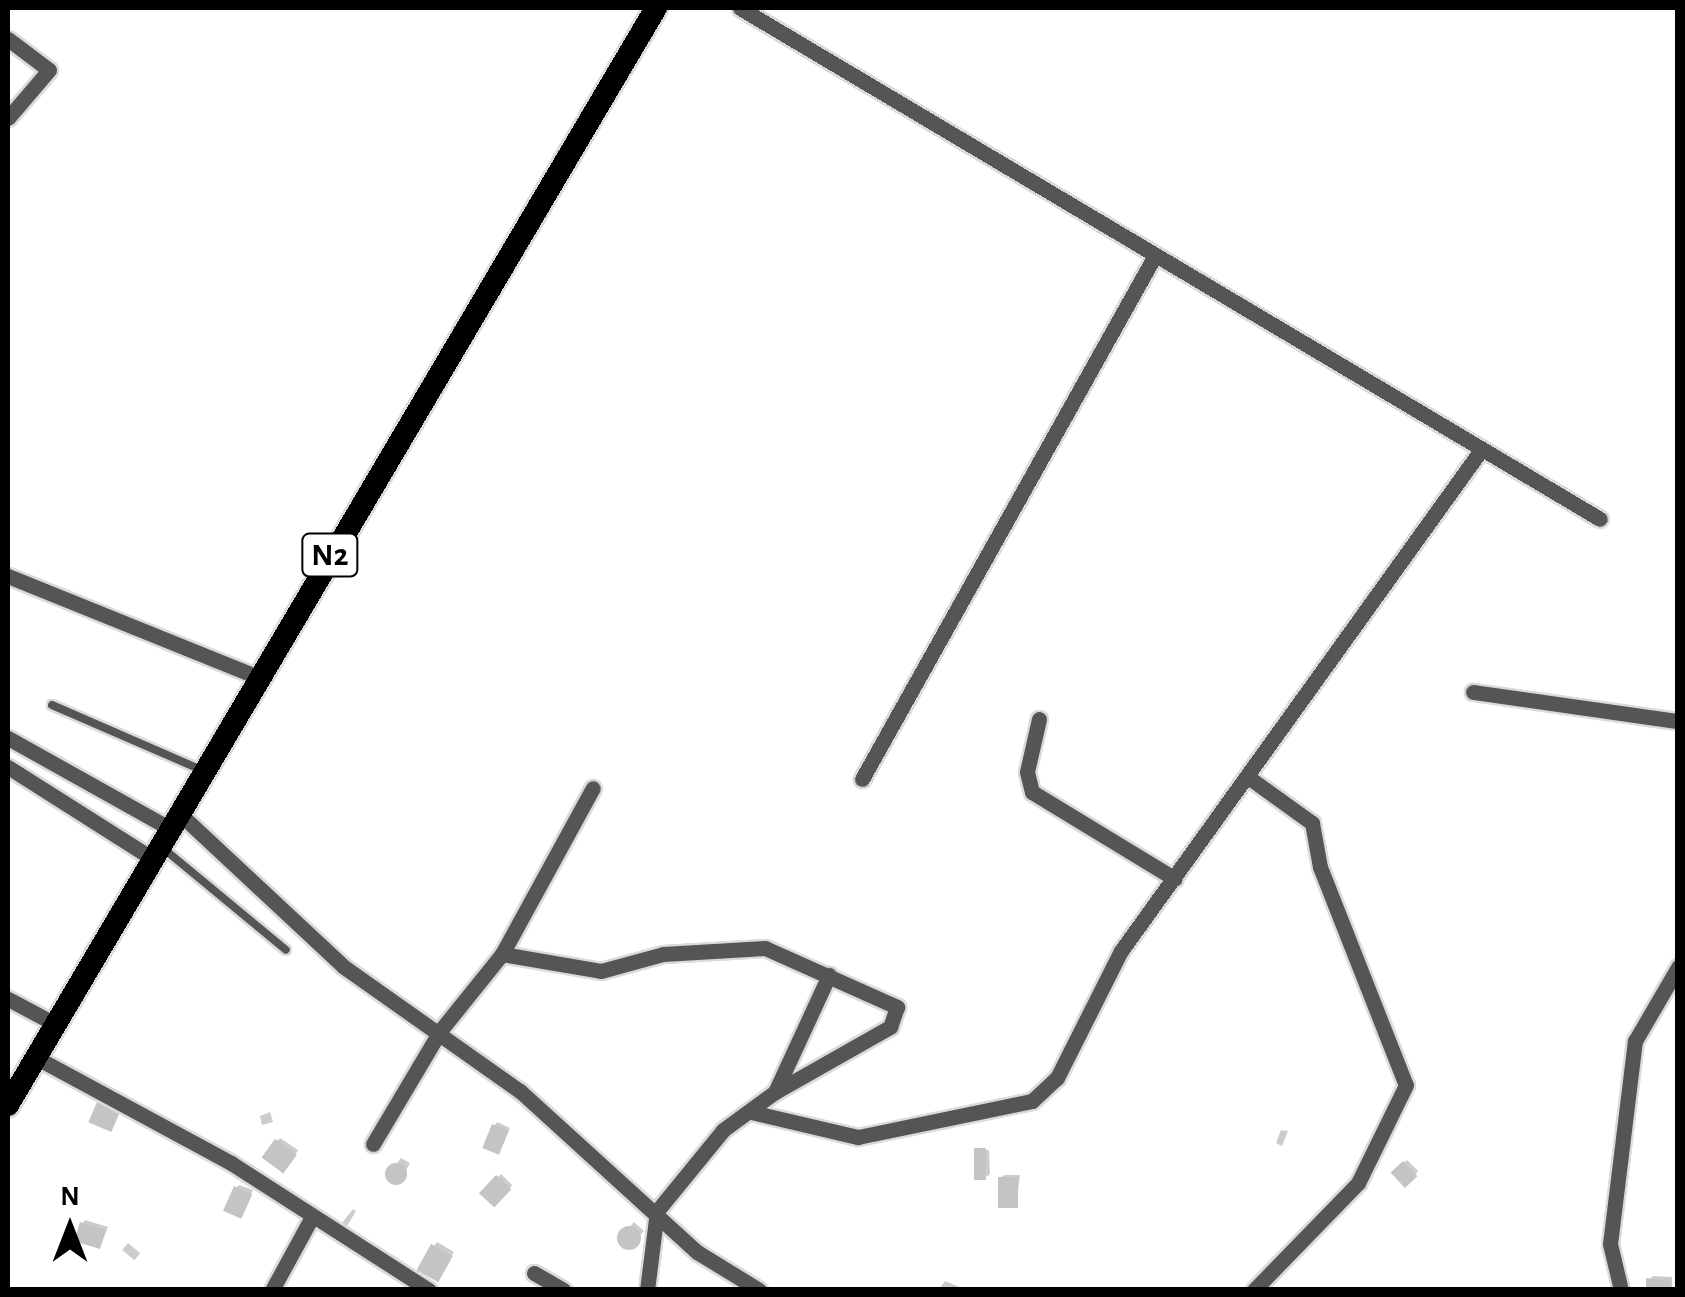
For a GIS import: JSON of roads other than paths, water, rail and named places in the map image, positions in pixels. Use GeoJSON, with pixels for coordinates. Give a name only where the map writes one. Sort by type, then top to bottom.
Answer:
{"type":"FeatureCollection","features":[{"type":"Feature","properties":{"kind":"main road","name":"N2"},"geometry":{"type":"LineString","coordinates":[[8,1104],[656,8]]}},
{"type":"Feature","properties":{"kind":"street"},"geometry":{"type":"LineString","coordinates":[[740,8],[1153,259],[1600,518]]}},
{"type":"Feature","properties":{"kind":"street"},"geometry":{"type":"LineString","coordinates":[[8,39],[49,70],[8,118]]}},
{"type":"Feature","properties":{"kind":"street"},"geometry":{"type":"LineString","coordinates":[[862,779],[1153,259]]}},
{"type":"Feature","properties":{"kind":"street"},"geometry":{"type":"LineString","coordinates":[[751,1112],[858,1137],[1032,1101],[1057,1078],[1083,1011],[1481,450]]}},
{"type":"Feature","properties":{"kind":"street"},"geometry":{"type":"LineString","coordinates":[[8,576],[258,677]]}},
{"type":"Feature","properties":{"kind":"street"},"geometry":{"type":"LineString","coordinates":[[1473,692],[1678,722]]}},
{"type":"Feature","properties":{"kind":"street"},"geometry":{"type":"LineString","coordinates":[[1040,719],[1026,772],[1032,792],[1176,879]]}},
{"type":"Feature","properties":{"kind":"street"},"geometry":{"type":"LineString","coordinates":[[8,738],[166,837],[344,967],[440,1031],[657,1210],[697,1252],[759,1290]]}},
{"type":"Feature","properties":{"kind":"street"},"geometry":{"type":"LineString","coordinates":[[8,768],[166,837]]}},
{"type":"Feature","properties":{"kind":"street"},"geometry":{"type":"LineString","coordinates":[[1248,777],[1312,823],[1320,868],[1406,1085],[1358,1184],[1254,1290]]}},
{"type":"Feature","properties":{"kind":"street"},"geometry":{"type":"LineString","coordinates":[[372,1144],[440,1031],[502,954],[593,788]]}},
{"type":"Feature","properties":{"kind":"street"},"geometry":{"type":"LineString","coordinates":[[502,954],[601,971],[738,946],[793,955],[892,1003],[898,1018],[775,1092],[723,1130],[657,1210],[647,1290]]}},
{"type":"Feature","properties":{"kind":"street"},"geometry":{"type":"LineString","coordinates":[[1622,1290],[1610,1244],[1634,1041],[1678,967]]}},
{"type":"Feature","properties":{"kind":"street"},"geometry":{"type":"LineString","coordinates":[[775,1092],[829,975]]}},
{"type":"Feature","properties":{"kind":"street"},"geometry":{"type":"LineString","coordinates":[[8,999],[55,1024]]}},
{"type":"Feature","properties":{"kind":"street"},"geometry":{"type":"LineString","coordinates":[[35,1057],[428,1290]]}},
{"type":"Feature","properties":{"kind":"street"},"geometry":{"type":"LineString","coordinates":[[272,1290],[312,1218]]}},
{"type":"Feature","properties":{"kind":"street"},"geometry":{"type":"LineString","coordinates":[[534,1273],[564,1290]]}},
{"type":"Feature","properties":{"kind":"lane"},"geometry":{"type":"LineString","coordinates":[[52,705],[204,772]]}},
{"type":"Feature","properties":{"kind":"lane"},"geometry":{"type":"LineString","coordinates":[[166,837],[286,950]]}}]}
